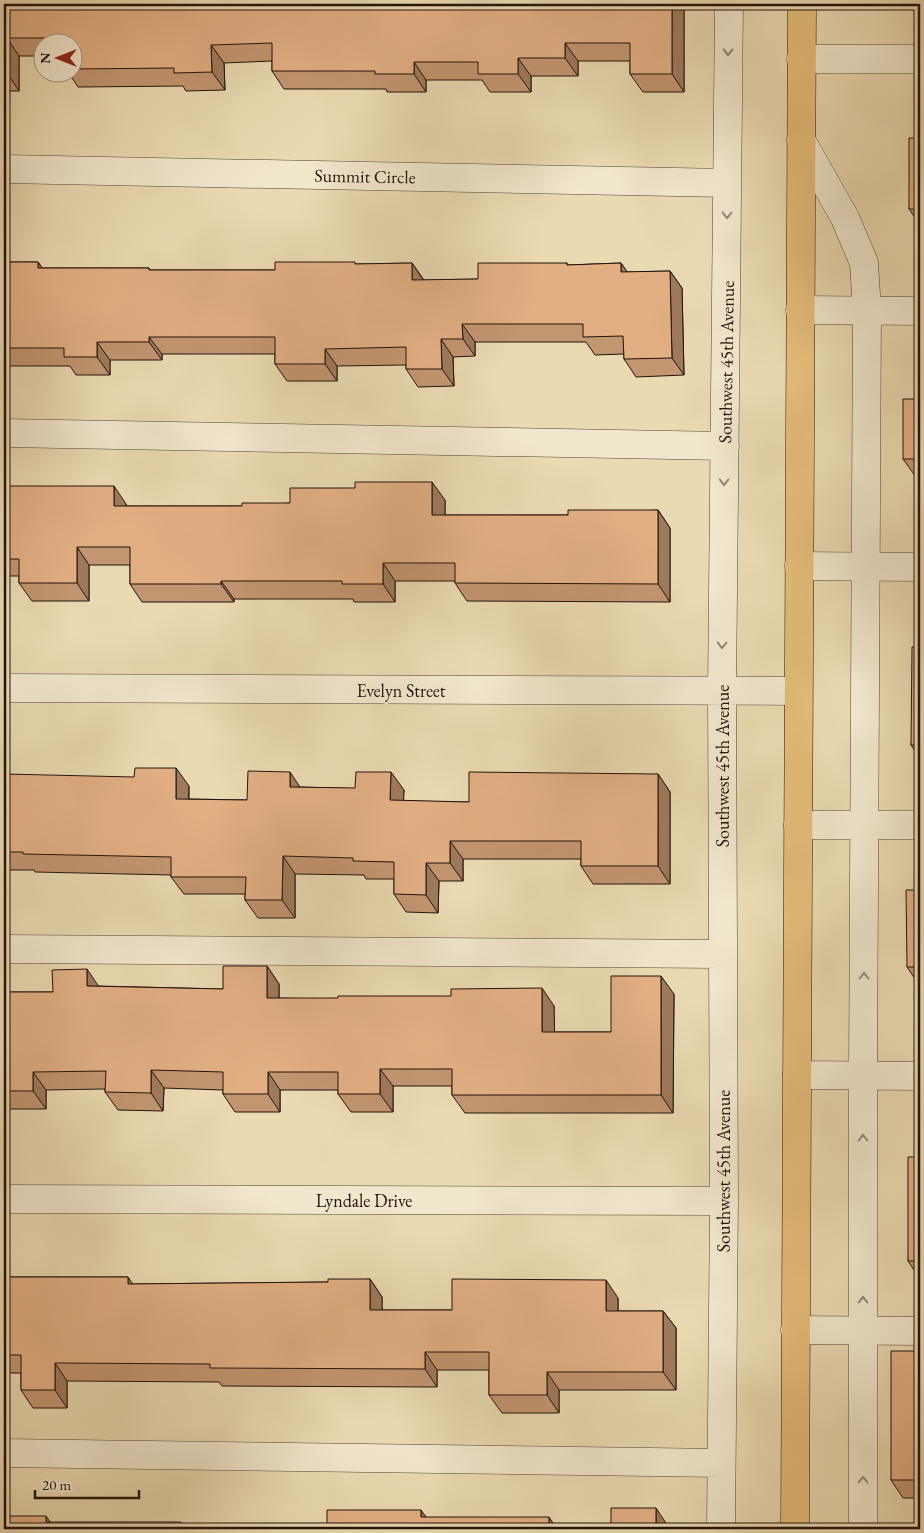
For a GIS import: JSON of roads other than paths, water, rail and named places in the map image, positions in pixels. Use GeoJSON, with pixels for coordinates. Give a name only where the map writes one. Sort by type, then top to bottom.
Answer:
{"type":"FeatureCollection","features":[{"type":"Feature","properties":{"kind":"main road"},"geometry":{"type":"LineString","coordinates":[[794,1529],[802,4]]}},
{"type":"Feature","properties":{"kind":"street","name":"Southwest 45th Avenue"},"geometry":{"type":"LineString","coordinates":[[721,1529],[724,1201],[722,691],[729,4]]}},
{"type":"Feature","properties":{"kind":"street"},"geometry":{"type":"LineString","coordinates":[[801,59],[920,59]]}},
{"type":"Feature","properties":{"kind":"street"},"geometry":{"type":"LineString","coordinates":[[801,140],[845,218],[864,263],[867,311],[863,1529]]}},
{"type":"Feature","properties":{"kind":"street","name":"Summit Circle"},"geometry":{"type":"LineString","coordinates":[[4,169],[727,183]]}},
{"type":"Feature","properties":{"kind":"street"},"geometry":{"type":"LineString","coordinates":[[800,310],[920,311]]}},
{"type":"Feature","properties":{"kind":"street"},"geometry":{"type":"LineString","coordinates":[[4,434],[725,446]]}},
{"type":"Feature","properties":{"kind":"street"},"geometry":{"type":"LineString","coordinates":[[799,566],[920,567]]}},
{"type":"Feature","properties":{"kind":"street","name":"Evelyn Street"},"geometry":{"type":"LineString","coordinates":[[4,688],[798,692]]}},
{"type":"Feature","properties":{"kind":"street"},"geometry":{"type":"LineString","coordinates":[[798,825],[920,825]]}},
{"type":"Feature","properties":{"kind":"street"},"geometry":{"type":"LineString","coordinates":[[4,949],[722,954]]}},
{"type":"Feature","properties":{"kind":"street"},"geometry":{"type":"LineString","coordinates":[[797,1075],[920,1076]]}},
{"type":"Feature","properties":{"kind":"street","name":"Lyndale Drive"},"geometry":{"type":"LineString","coordinates":[[4,1199],[724,1201]]}},
{"type":"Feature","properties":{"kind":"street"},"geometry":{"type":"LineString","coordinates":[[796,1330],[920,1331]]}},
{"type":"Feature","properties":{"kind":"street"},"geometry":{"type":"LineString","coordinates":[[4,1453],[721,1462]]}}]}
